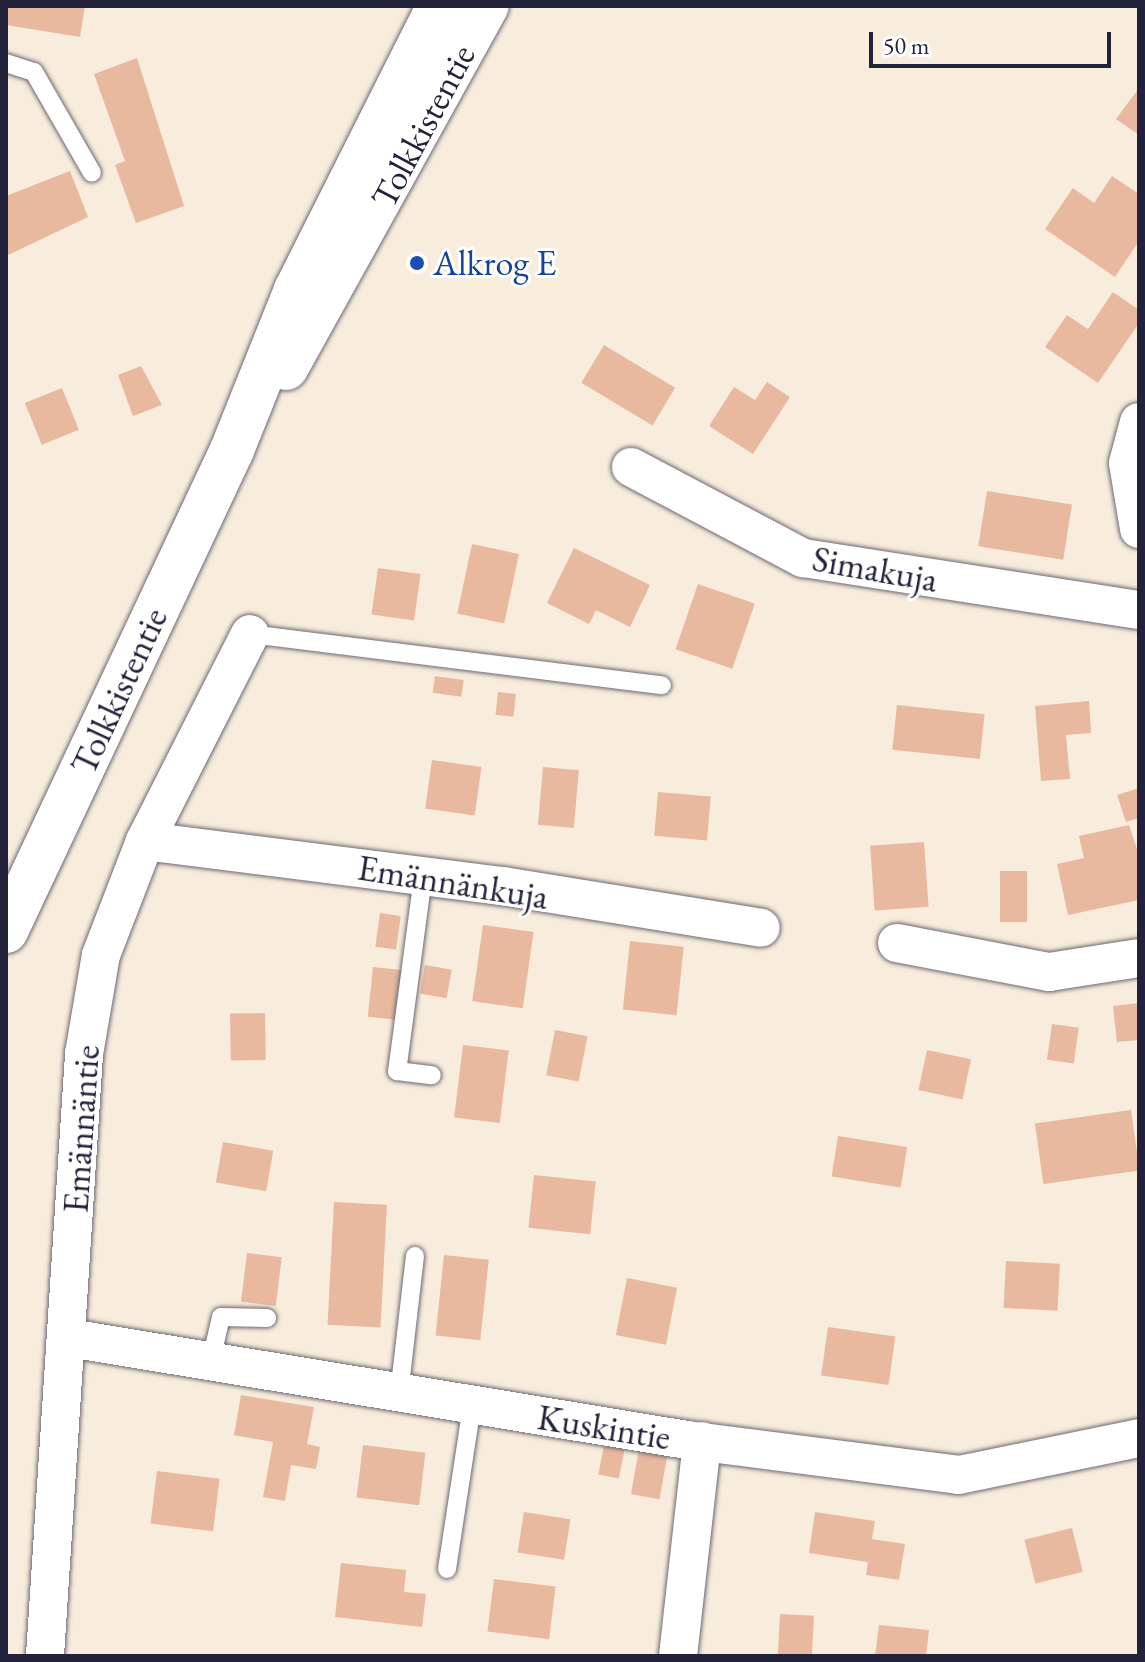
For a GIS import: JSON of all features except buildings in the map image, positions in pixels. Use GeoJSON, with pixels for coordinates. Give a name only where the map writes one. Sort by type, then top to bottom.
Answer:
{"type":"FeatureCollection","features":[{"type":"Feature","properties":{"kind":"street","name":"Tolkkistentie"},"geometry":{"type":"LineString","coordinates":[[6,931],[232,450],[296,290],[439,6]]}},
{"type":"Feature","properties":{"kind":"street","name":"Tolkkistentie"},"geometry":{"type":"LineString","coordinates":[[232,450],[328,303],[487,6]]}},
{"type":"Feature","properties":{"kind":"street"},"geometry":{"type":"LineString","coordinates":[[1139,422],[1128,463],[1139,529]]}},
{"type":"Feature","properties":{"kind":"street","name":"Simakuja"},"geometry":{"type":"LineString","coordinates":[[631,467],[803,558],[1139,610]]}},
{"type":"Feature","properties":{"kind":"street","name":"Emännäntie"},"geometry":{"type":"LineString","coordinates":[[45,1656],[91,1007],[101,955],[145,841],[250,634]]}},
{"type":"Feature","properties":{"kind":"street","name":"Emännänkuja"},"geometry":{"type":"LineString","coordinates":[[145,841],[423,877],[761,928]]}},
{"type":"Feature","properties":{"kind":"street"},"geometry":{"type":"LineString","coordinates":[[897,943],[1049,972],[1139,958]]}},
{"type":"Feature","properties":{"kind":"street","name":"Kuskintie"},"geometry":{"type":"LineString","coordinates":[[69,1338],[472,1406],[959,1475],[1139,1438]]}},
{"type":"Feature","properties":{"kind":"street"},"geometry":{"type":"LineString","coordinates":[[678,1656],[702,1441]]}},
{"type":"Feature","properties":{"kind":"lane"},"geometry":{"type":"LineString","coordinates":[[6,63],[34,72],[92,173]]}},
{"type":"Feature","properties":{"kind":"lane"},"geometry":{"type":"LineString","coordinates":[[250,634],[662,685]]}},
{"type":"Feature","properties":{"kind":"lane"},"geometry":{"type":"LineString","coordinates":[[423,877],[397,1071],[432,1075]]}},
{"type":"Feature","properties":{"kind":"lane"},"geometry":{"type":"LineString","coordinates":[[399,1394],[415,1256]]}},
{"type":"Feature","properties":{"kind":"lane"},"geometry":{"type":"LineString","coordinates":[[210,1364],[221,1317],[267,1318]]}},
{"type":"Feature","properties":{"kind":"lane"},"geometry":{"type":"LineString","coordinates":[[447,1569],[472,1406]]}},
{"type":"Feature","properties":{"kind":"place","name":"Alkrog E"},"geometry":{"type":"Point","coordinates":[417,263]}}]}
